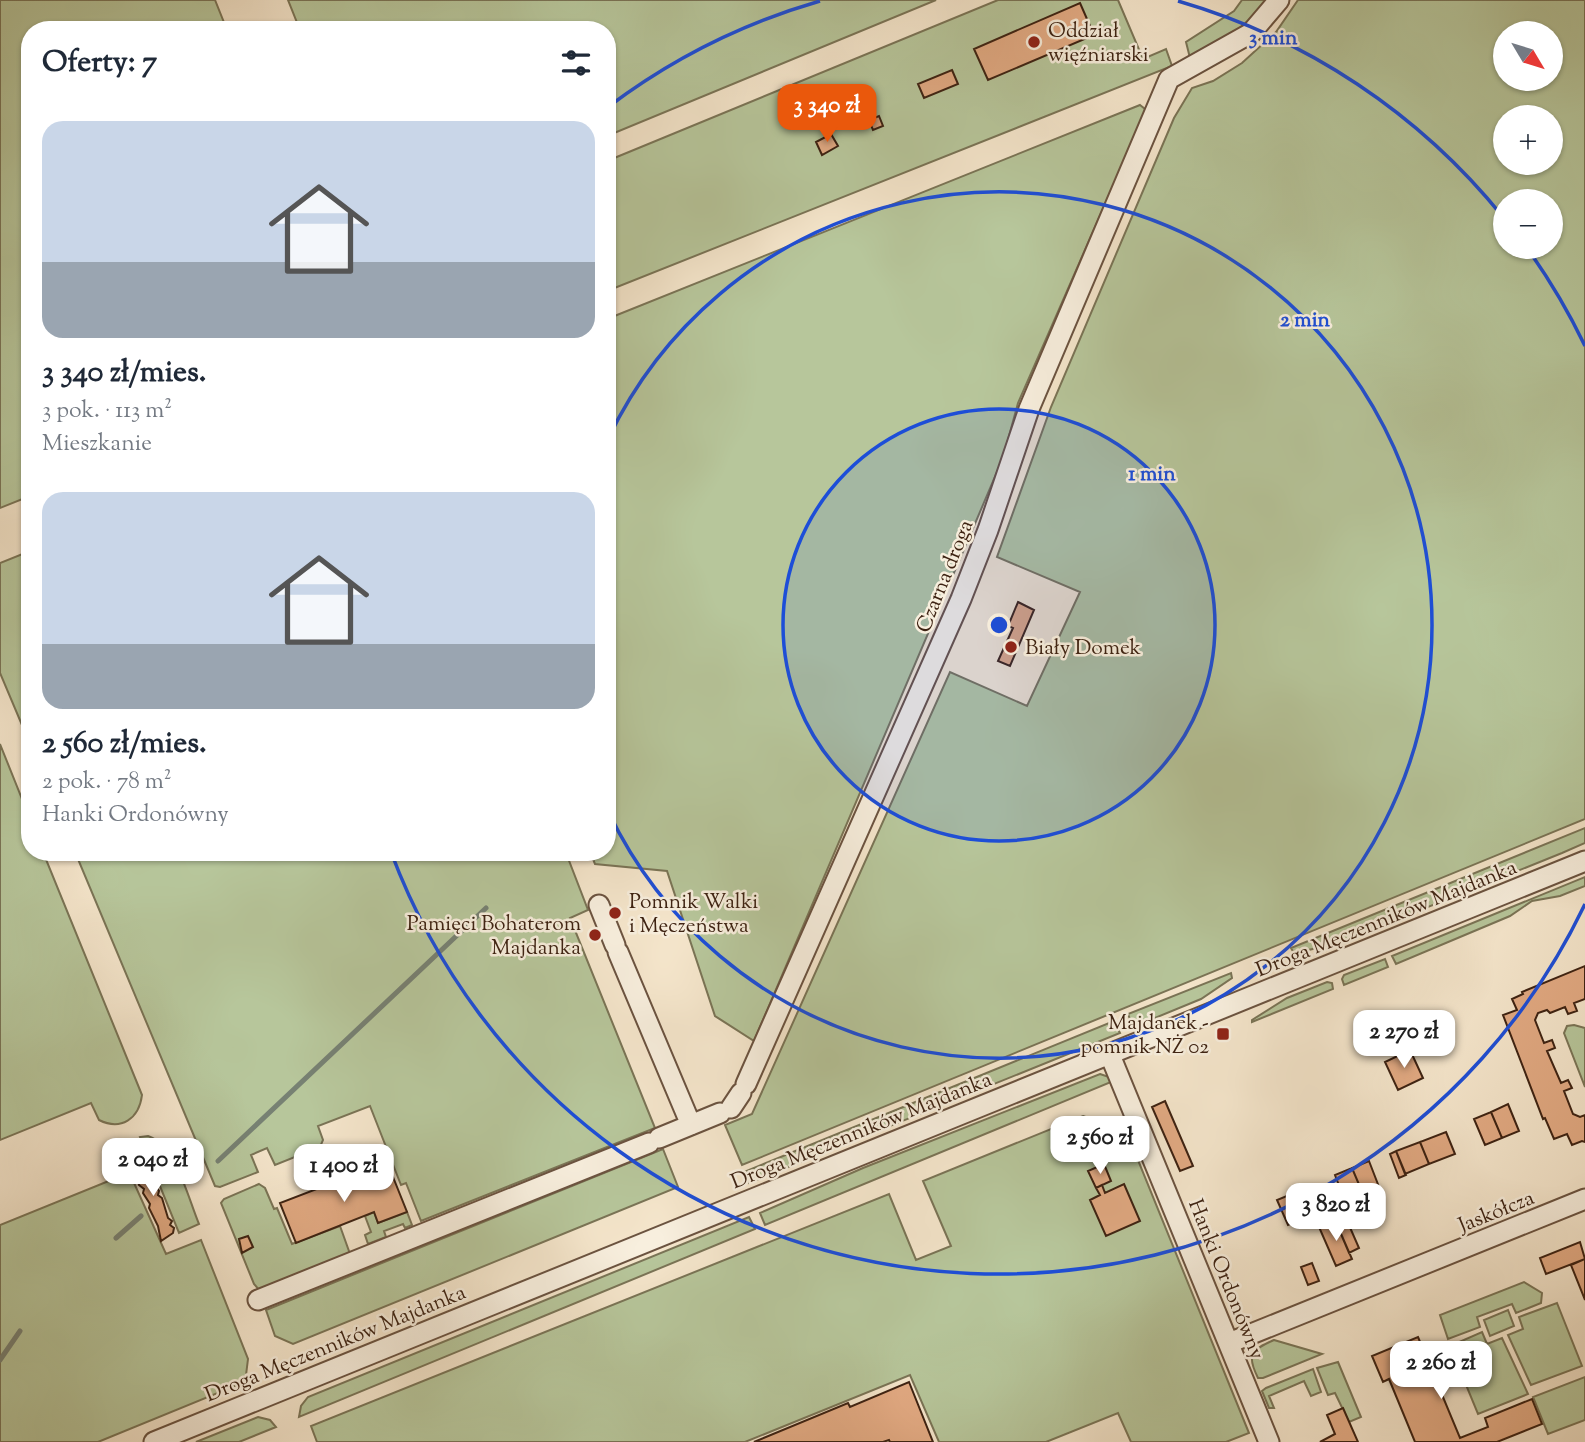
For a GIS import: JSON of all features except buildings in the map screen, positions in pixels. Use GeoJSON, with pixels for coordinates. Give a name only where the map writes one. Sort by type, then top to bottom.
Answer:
{"type":"FeatureCollection","features":[{"type":"Feature","properties":{"kind":"street","name":"Czarna droga"},"geometry":{"type":"LineString","coordinates":[[691,1125],[735,1100],[961,599],[988,530],[1029,409],[1169,79],[1251,33],[1279,0]]}},
{"type":"Feature","properties":{"kind":"street","name":"Droga Męczenników Majdanka"},"geometry":{"type":"LineString","coordinates":[[154,1442],[1585,862]]}},
{"type":"Feature","properties":{"kind":"street"},"geometry":{"type":"LineString","coordinates":[[258,1300],[691,1125],[599,905]]}},
{"type":"Feature","properties":{"kind":"street","name":"Hanki Ordonówny"},"geometry":{"type":"LineString","coordinates":[[1110,1055],[1269,1442]]}},
{"type":"Feature","properties":{"kind":"street","name":"Jaskółcza"},"geometry":{"type":"LineString","coordinates":[[1229,1343],[1585,1199]]}},
{"type":"Feature","properties":{"kind":"green space"},"geometry":{"type":"Polygon","coordinates":[[[0,0],[215,0],[223,21],[21,21],[21,500],[0,508],[0,0]]]}},
{"type":"Feature","properties":{"kind":"green space"},"geometry":{"type":"Polygon","coordinates":[[[288,0],[936,0],[616,132],[616,21],[296,21],[288,0]]]}},
{"type":"Feature","properties":{"kind":"green space"},"geometry":{"type":"Polygon","coordinates":[[[998,0],[1118,0],[1143,59],[1166,49],[1172,66],[616,287],[616,157],[998,0]]]}},
{"type":"Feature","properties":{"kind":"green space"},"geometry":{"type":"Polygon","coordinates":[[[1242,0],[1267,0],[1232,34],[1190,58],[1186,42],[1234,11],[1242,0]]]}},
{"type":"Feature","properties":{"kind":"green space"},"geometry":{"type":"Polygon","coordinates":[[[1298,0],[1585,0],[1585,819],[742,1165],[725,1125],[752,1114],[950,672],[1027,706],[1080,592],[997,557],[1051,407],[1174,118],[1192,88],[1213,81],[1242,63],[1276,32],[1298,0]]]}},
{"type":"Feature","properties":{"kind":"green space"},"geometry":{"type":"Polygon","coordinates":[[[1140,105],[1145,109],[1018,403],[1003,458],[754,1041],[715,1016],[667,871],[595,864],[594,861],[616,861],[616,315],[1140,105]]]}},
{"type":"Feature","properties":{"kind":"green space"},"geometry":{"type":"Polygon","coordinates":[[[21,555],[21,723],[0,673],[0,563],[21,555]]]}},
{"type":"Feature","properties":{"kind":"green space"},"geometry":{"type":"Polygon","coordinates":[[[0,744],[21,796],[21,861],[47,861],[142,1095],[137,1111],[128,1121],[115,1124],[99,1120],[91,1103],[0,1140],[0,744]]]}},
{"type":"Feature","properties":{"kind":"green space"},"geometry":{"type":"Polygon","coordinates":[[[1585,828],[1585,843],[1562,853],[1336,944],[1294,953],[1291,948],[1585,828]]]}},
{"type":"Feature","properties":{"kind":"green space"},"geometry":{"type":"Polygon","coordinates":[[[79,861],[569,861],[588,910],[570,918],[655,1128],[421,1221],[406,1183],[401,1185],[370,1106],[318,1126],[323,1140],[320,1147],[275,1165],[267,1148],[251,1155],[258,1172],[220,1187],[215,1186],[79,861]]]}},
{"type":"Feature","properties":{"kind":"green space"},"geometry":{"type":"Polygon","coordinates":[[[1585,877],[1585,886],[1560,896],[1532,901],[1510,916],[1396,964],[1392,956],[1585,877]]]}},
{"type":"Feature","properties":{"kind":"green space"},"geometry":{"type":"Polygon","coordinates":[[[1385,959],[1388,967],[1344,985],[1344,975],[1385,959]]]}},
{"type":"Feature","properties":{"kind":"green space"},"geometry":{"type":"Polygon","coordinates":[[[1231,973],[1232,978],[1201,999],[1133,1027],[1128,1014],[1231,973]]]}},
{"type":"Feature","properties":{"kind":"green space"},"geometry":{"type":"Polygon","coordinates":[[[1327,982],[1332,983],[1333,989],[1252,1022],[1287,998],[1327,982]]]}},
{"type":"Feature","properties":{"kind":"green space"},"geometry":{"type":"Polygon","coordinates":[[[1114,1021],[1120,1033],[749,1183],[744,1172],[1114,1021]]]}},
{"type":"Feature","properties":{"kind":"green space"},"geometry":{"type":"Polygon","coordinates":[[[1567,1026],[1585,1028],[1585,1087],[1564,1033],[1567,1026]]]}},
{"type":"Feature","properties":{"kind":"green space"},"geometry":{"type":"Polygon","coordinates":[[[1100,1074],[1109,1077],[1111,1082],[765,1225],[760,1213],[863,1168],[1100,1074]]]}},
{"type":"Feature","properties":{"kind":"green space"},"geometry":{"type":"Polygon","coordinates":[[[1083,1116],[1127,1133],[1249,1433],[1226,1442],[1131,1442],[1118,1413],[1046,1442],[939,1442],[910,1375],[745,1442],[317,1442],[311,1426],[889,1194],[916,1260],[951,1246],[923,1181],[1083,1116]]]}},
{"type":"Feature","properties":{"kind":"green space"},"geometry":{"type":"Polygon","coordinates":[[[148,1136],[158,1141],[174,1161],[199,1224],[179,1233],[140,1137],[148,1136]]]}},
{"type":"Feature","properties":{"kind":"green space"},"geometry":{"type":"Polygon","coordinates":[[[663,1149],[678,1187],[293,1344],[275,1336],[266,1310],[663,1149]]]}},
{"type":"Feature","properties":{"kind":"green space"},"geometry":{"type":"Polygon","coordinates":[[[130,1174],[166,1254],[201,1240],[248,1359],[246,1375],[235,1386],[98,1442],[0,1442],[0,1225],[130,1174]]]}},
{"type":"Feature","properties":{"kind":"green space"},"geometry":{"type":"Polygon","coordinates":[[[259,1184],[265,1188],[274,1209],[277,1208],[292,1244],[340,1226],[350,1254],[260,1291],[254,1284],[221,1203],[224,1199],[259,1184]]]}},
{"type":"Feature","properties":{"kind":"green space"},"geometry":{"type":"Polygon","coordinates":[[[374,1212],[378,1223],[407,1212],[412,1225],[405,1228],[403,1224],[384,1231],[386,1237],[368,1244],[365,1235],[371,1232],[365,1216],[374,1212]]]}},
{"type":"Feature","properties":{"kind":"green space"},"geometry":{"type":"Polygon","coordinates":[[[749,1217],[755,1229],[299,1417],[301,1406],[308,1397],[749,1217]]]}},
{"type":"Feature","properties":{"kind":"green space"},"geometry":{"type":"Polygon","coordinates":[[[1524,1282],[1542,1293],[1541,1303],[1516,1313],[1512,1304],[1477,1317],[1480,1327],[1448,1339],[1440,1315],[1524,1282]]]}},
{"type":"Feature","properties":{"kind":"green space"},"geometry":{"type":"Polygon","coordinates":[[[1557,1303],[1582,1366],[1531,1385],[1508,1335],[1523,1329],[1519,1317],[1557,1303]]]}},
{"type":"Feature","properties":{"kind":"green space"},"geometry":{"type":"Polygon","coordinates":[[[1508,1310],[1514,1326],[1490,1336],[1484,1320],[1508,1310]]]}},
{"type":"Feature","properties":{"kind":"green space"},"geometry":{"type":"Polygon","coordinates":[[[1482,1332],[1487,1344],[1502,1338],[1528,1394],[1478,1414],[1450,1346],[1482,1332]]]}},
{"type":"Feature","properties":{"kind":"green space"},"geometry":{"type":"Polygon","coordinates":[[[1274,1340],[1322,1354],[1258,1378],[1252,1363],[1253,1354],[1274,1340]]]}},
{"type":"Feature","properties":{"kind":"green space"},"geometry":{"type":"Polygon","coordinates":[[[1338,1362],[1361,1417],[1349,1422],[1335,1393],[1328,1395],[1317,1368],[1338,1362]]]}},
{"type":"Feature","properties":{"kind":"green space"},"geometry":{"type":"Polygon","coordinates":[[[1313,1369],[1321,1392],[1311,1396],[1304,1381],[1269,1396],[1274,1408],[1269,1408],[1262,1391],[1313,1369]]]}},
{"type":"Feature","properties":{"kind":"green space"},"geometry":{"type":"Polygon","coordinates":[[[1585,1377],[1585,1420],[1548,1434],[1533,1397],[1585,1377]]]}},
{"type":"Feature","properties":{"kind":"green space"},"geometry":{"type":"Polygon","coordinates":[[[258,1417],[270,1420],[276,1427],[239,1442],[196,1442],[258,1417]]]}},
{"type":"Feature","properties":{"kind":"waterway"},"geometry":{"type":"LineString","coordinates":[[218,1161],[486,908]]}},
{"type":"Feature","properties":{"kind":"waterway"},"geometry":{"type":"LineString","coordinates":[[116,1238],[141,1216]]}},
{"type":"Feature","properties":{"kind":"waterway"},"geometry":{"type":"LineString","coordinates":[[0,1360],[20,1331]]}},
{"type":"Feature","properties":{"kind":"place","name":"Oddział więźniarski"},"geometry":{"type":"Point","coordinates":[1034,42]}},
{"type":"Feature","properties":{"kind":"place","name":"Biały Domek"},"geometry":{"type":"Point","coordinates":[1011,647]}},
{"type":"Feature","properties":{"kind":"place","name":"Pomnik Walki i Męczeństwa"},"geometry":{"type":"Point","coordinates":[615,913]}},
{"type":"Feature","properties":{"kind":"place","name":"Pamięci Bohaterom Majdanka"},"geometry":{"type":"Point","coordinates":[595,935]}},
{"type":"Feature","properties":{"kind":"place","name":"Majdanek - pomnik NŻ 02"},"geometry":{"type":"Point","coordinates":[1223,1034]}}]}
